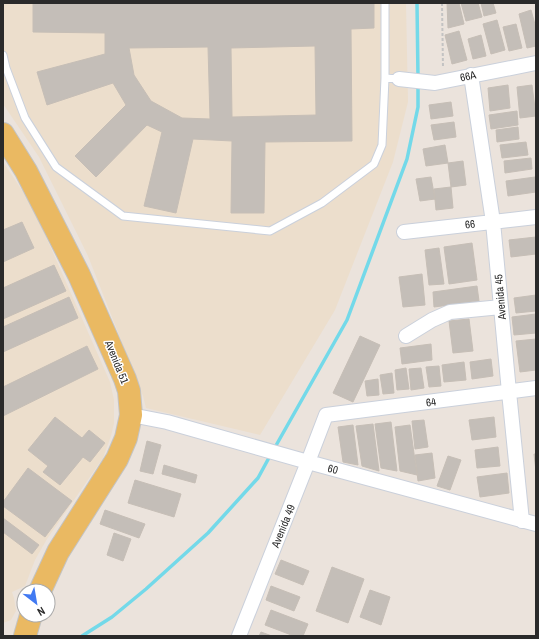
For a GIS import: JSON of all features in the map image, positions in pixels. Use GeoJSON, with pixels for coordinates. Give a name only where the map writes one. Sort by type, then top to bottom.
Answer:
{"type":"FeatureCollection","features":[{"type":"Feature","properties":{"kind":"main road","name":"Avenida 51"},"geometry":{"type":"LineString","coordinates":[[3,134],[30,178],[79,275],[129,391],[131,415],[126,438],[117,459],[58,552],[44,583]]}},
{"type":"Feature","properties":{"kind":"main road"},"geometry":{"type":"LineString","coordinates":[[25,636],[29,623]]}},
{"type":"Feature","properties":{"kind":"street","name":"66A"},"geometry":{"type":"LineString","coordinates":[[392,79],[439,82],[536,62]]}},
{"type":"Feature","properties":{"kind":"street","name":"Avenida 45"},"geometry":{"type":"LineString","coordinates":[[471,75],[493,222],[509,392],[529,522]]}},
{"type":"Feature","properties":{"kind":"street","name":"66"},"geometry":{"type":"LineString","coordinates":[[404,232],[536,217]]}},
{"type":"Feature","properties":{"kind":"street"},"geometry":{"type":"LineString","coordinates":[[406,336],[432,320],[450,312],[501,308]]}},
{"type":"Feature","properties":{"kind":"street","name":"64"},"geometry":{"type":"LineString","coordinates":[[326,415],[536,388]]}},
{"type":"Feature","properties":{"kind":"street","name":"60"},"geometry":{"type":"LineString","coordinates":[[131,415],[166,422],[529,522]]}},
{"type":"Feature","properties":{"kind":"street","name":"Avenida 49"},"geometry":{"type":"LineString","coordinates":[[239,636],[326,415]]}},
{"type":"Feature","properties":{"kind":"lane"},"geometry":{"type":"LineString","coordinates":[[3,55],[6,68],[25,118],[56,166],[123,216],[270,231],[322,203],[374,164],[382,145],[392,79],[385,3]]}},
{"type":"Feature","properties":{"kind":"path"},"geometry":{"type":"LineString","coordinates":[[439,82],[442,3]]}},
{"type":"Feature","properties":{"kind":"shaded area"},"geometry":{"type":"Polygon","coordinates":[[[3,3],[406,3],[408,102],[393,162],[335,310],[260,435],[146,408],[143,396],[88,256],[39,157],[3,104],[3,3]]]}},
{"type":"Feature","properties":{"kind":"shaded area"},"geometry":{"type":"Polygon","coordinates":[[[3,162],[32,205],[110,382],[114,400],[114,423],[103,458],[47,539],[35,560],[26,583],[16,583],[16,590],[12,592],[16,611],[11,620],[3,623],[3,162]]]}},
{"type":"Feature","properties":{"kind":"building"},"geometry":{"type":"Polygon","coordinates":[[[33,3],[374,3],[374,28],[351,29],[352,141],[265,142],[264,213],[231,213],[232,141],[193,139],[176,213],[144,206],[162,132],[147,125],[96,177],[75,156],[126,105],[113,83],[47,105],[37,72],[105,54],[105,33],[33,32],[33,3]],[[315,46],[231,48],[232,117],[316,115],[315,46]],[[208,47],[129,48],[134,75],[151,101],[182,118],[210,119],[208,47]]]}},
{"type":"Feature","properties":{"kind":"building"},"geometry":{"type":"Polygon","coordinates":[[[447,3],[459,3],[464,24],[448,28],[447,3]]]}},
{"type":"Feature","properties":{"kind":"building"},"geometry":{"type":"Polygon","coordinates":[[[461,3],[478,3],[482,17],[466,21],[461,3]]]}},
{"type":"Feature","properties":{"kind":"building"},"geometry":{"type":"Polygon","coordinates":[[[481,3],[493,3],[496,13],[484,16],[481,3]]]}},
{"type":"Feature","properties":{"kind":"building"},"geometry":{"type":"Polygon","coordinates":[[[531,10],[536,28],[536,46],[527,48],[519,14],[531,10]]]}},
{"type":"Feature","properties":{"kind":"building"},"geometry":{"type":"Polygon","coordinates":[[[497,20],[505,50],[491,54],[483,24],[497,20]]]}},
{"type":"Feature","properties":{"kind":"building"},"geometry":{"type":"Polygon","coordinates":[[[516,24],[522,48],[509,51],[503,27],[516,24]]]}},
{"type":"Feature","properties":{"kind":"building"},"geometry":{"type":"Polygon","coordinates":[[[459,31],[467,60],[452,64],[445,35],[459,31]]]}},
{"type":"Feature","properties":{"kind":"building"},"geometry":{"type":"Polygon","coordinates":[[[481,35],[486,56],[473,59],[468,39],[481,35]]]}},
{"type":"Feature","properties":{"kind":"building"},"geometry":{"type":"Polygon","coordinates":[[[508,85],[510,108],[490,111],[488,88],[508,85]]]}},
{"type":"Feature","properties":{"kind":"building"},"geometry":{"type":"Polygon","coordinates":[[[532,85],[536,116],[520,118],[517,87],[532,85]]]}},
{"type":"Feature","properties":{"kind":"building"},"geometry":{"type":"Polygon","coordinates":[[[451,102],[453,116],[431,119],[429,105],[451,102]]]}},
{"type":"Feature","properties":{"kind":"building"},"geometry":{"type":"Polygon","coordinates":[[[517,111],[518,125],[491,129],[489,115],[517,111]]]}},
{"type":"Feature","properties":{"kind":"building"},"geometry":{"type":"Polygon","coordinates":[[[454,122],[456,137],[434,140],[431,125],[454,122]]]}},
{"type":"Feature","properties":{"kind":"building"},"geometry":{"type":"Polygon","coordinates":[[[518,127],[519,139],[497,142],[496,130],[518,127]]]}},
{"type":"Feature","properties":{"kind":"building"},"geometry":{"type":"Polygon","coordinates":[[[526,142],[528,155],[502,158],[500,145],[526,142]]]}},
{"type":"Feature","properties":{"kind":"building"},"geometry":{"type":"Polygon","coordinates":[[[445,145],[448,163],[426,166],[423,149],[445,145]]]}},
{"type":"Feature","properties":{"kind":"building"},"geometry":{"type":"Polygon","coordinates":[[[531,158],[532,169],[505,173],[504,161],[531,158]]]}},
{"type":"Feature","properties":{"kind":"building"},"geometry":{"type":"Polygon","coordinates":[[[463,161],[466,185],[451,187],[448,163],[463,161]]]}},
{"type":"Feature","properties":{"kind":"building"},"geometry":{"type":"Polygon","coordinates":[[[431,177],[435,199],[420,201],[416,179],[431,177]]]}},
{"type":"Feature","properties":{"kind":"building"},"geometry":{"type":"Polygon","coordinates":[[[535,177],[536,192],[508,196],[506,181],[535,177]]]}},
{"type":"Feature","properties":{"kind":"building"},"geometry":{"type":"Polygon","coordinates":[[[451,187],[453,208],[436,210],[434,189],[451,187]]]}},
{"type":"Feature","properties":{"kind":"building"},"geometry":{"type":"Polygon","coordinates":[[[22,222],[34,248],[3,262],[3,230],[22,222]]]}},
{"type":"Feature","properties":{"kind":"building"},"geometry":{"type":"Polygon","coordinates":[[[536,237],[536,254],[511,257],[509,240],[536,237]]]}},
{"type":"Feature","properties":{"kind":"building"},"geometry":{"type":"Polygon","coordinates":[[[472,243],[477,280],[449,284],[444,247],[472,243]]]}},
{"type":"Feature","properties":{"kind":"building"},"geometry":{"type":"Polygon","coordinates":[[[439,248],[444,284],[429,285],[425,250],[439,248]]]}},
{"type":"Feature","properties":{"kind":"building"},"geometry":{"type":"Polygon","coordinates":[[[54,265],[66,291],[3,319],[3,288],[54,265]]]}},
{"type":"Feature","properties":{"kind":"building"},"geometry":{"type":"Polygon","coordinates":[[[422,274],[425,305],[403,307],[399,277],[422,274]]]}},
{"type":"Feature","properties":{"kind":"building"},"geometry":{"type":"Polygon","coordinates":[[[477,286],[479,301],[434,307],[433,292],[477,286]]]}},
{"type":"Feature","properties":{"kind":"building"},"geometry":{"type":"Polygon","coordinates":[[[536,295],[536,311],[516,313],[514,298],[536,295]]]}},
{"type":"Feature","properties":{"kind":"building"},"geometry":{"type":"Polygon","coordinates":[[[69,297],[78,318],[3,352],[3,327],[69,297]]]}},
{"type":"Feature","properties":{"kind":"building"},"geometry":{"type":"Polygon","coordinates":[[[536,314],[536,333],[514,335],[512,317],[536,314]]]}},
{"type":"Feature","properties":{"kind":"building"},"geometry":{"type":"Polygon","coordinates":[[[469,319],[473,351],[453,353],[449,321],[469,319]]]}},
{"type":"Feature","properties":{"kind":"building"},"geometry":{"type":"Polygon","coordinates":[[[360,336],[380,345],[353,402],[333,393],[360,336]]]}},
{"type":"Feature","properties":{"kind":"building"},"geometry":{"type":"Polygon","coordinates":[[[536,339],[536,370],[520,372],[516,341],[536,339]]]}},
{"type":"Feature","properties":{"kind":"building"},"geometry":{"type":"Polygon","coordinates":[[[431,344],[432,360],[402,364],[400,348],[431,344]]]}},
{"type":"Feature","properties":{"kind":"building"},"geometry":{"type":"Polygon","coordinates":[[[87,346],[98,369],[3,416],[3,387],[87,346]]]}},
{"type":"Feature","properties":{"kind":"building"},"geometry":{"type":"Polygon","coordinates":[[[491,359],[493,376],[472,379],[470,362],[491,359]]]}},
{"type":"Feature","properties":{"kind":"building"},"geometry":{"type":"Polygon","coordinates":[[[464,362],[466,380],[444,382],[442,365],[464,362]]]}},
{"type":"Feature","properties":{"kind":"building"},"geometry":{"type":"Polygon","coordinates":[[[439,366],[441,386],[429,387],[426,367],[439,366]]]}},
{"type":"Feature","properties":{"kind":"building"},"geometry":{"type":"Polygon","coordinates":[[[406,368],[409,389],[397,390],[395,370],[406,368]]]}},
{"type":"Feature","properties":{"kind":"building"},"geometry":{"type":"Polygon","coordinates":[[[421,368],[424,388],[411,390],[409,369],[421,368]]]}},
{"type":"Feature","properties":{"kind":"building"},"geometry":{"type":"Polygon","coordinates":[[[392,373],[394,393],[383,394],[380,375],[392,373]]]}},
{"type":"Feature","properties":{"kind":"building"},"geometry":{"type":"Polygon","coordinates":[[[378,379],[379,395],[367,396],[365,381],[378,379]]]}},
{"type":"Feature","properties":{"kind":"building"},"geometry":{"type":"Polygon","coordinates":[[[55,417],[82,438],[89,430],[105,443],[90,462],[83,457],[60,485],[43,472],[48,466],[28,450],[55,417]]]}},
{"type":"Feature","properties":{"kind":"building"},"geometry":{"type":"Polygon","coordinates":[[[494,417],[496,437],[472,440],[469,420],[494,417]]]}},
{"type":"Feature","properties":{"kind":"building"},"geometry":{"type":"Polygon","coordinates":[[[424,420],[428,447],[415,449],[412,421],[424,420]]]}},
{"type":"Feature","properties":{"kind":"building"},"geometry":{"type":"Polygon","coordinates":[[[391,422],[397,471],[381,468],[375,424],[391,422]]]}},
{"type":"Feature","properties":{"kind":"building"},"geometry":{"type":"Polygon","coordinates":[[[373,424],[379,471],[362,466],[356,426],[373,424]]]}},
{"type":"Feature","properties":{"kind":"building"},"geometry":{"type":"Polygon","coordinates":[[[353,425],[358,465],[343,462],[338,427],[353,425]]]}},
{"type":"Feature","properties":{"kind":"building"},"geometry":{"type":"Polygon","coordinates":[[[410,425],[417,475],[400,471],[395,427],[410,425]]]}},
{"type":"Feature","properties":{"kind":"building"},"geometry":{"type":"Polygon","coordinates":[[[147,441],[161,445],[153,474],[140,471],[147,441]]]}},
{"type":"Feature","properties":{"kind":"building"},"geometry":{"type":"Polygon","coordinates":[[[498,447],[500,466],[477,468],[475,450],[498,447]]]}},
{"type":"Feature","properties":{"kind":"building"},"geometry":{"type":"Polygon","coordinates":[[[432,453],[435,478],[418,481],[415,455],[432,453]]]}},
{"type":"Feature","properties":{"kind":"building"},"geometry":{"type":"Polygon","coordinates":[[[534,454],[536,454],[536,471],[534,454]]]}},
{"type":"Feature","properties":{"kind":"building"},"geometry":{"type":"Polygon","coordinates":[[[448,456],[461,460],[450,490],[437,486],[448,456]]]}},
{"type":"Feature","properties":{"kind":"building"},"geometry":{"type":"Polygon","coordinates":[[[164,465],[197,475],[195,483],[162,474],[164,465]]]}},
{"type":"Feature","properties":{"kind":"building"},"geometry":{"type":"Polygon","coordinates":[[[28,468],[72,501],[45,537],[3,506],[3,502],[28,468]]]}},
{"type":"Feature","properties":{"kind":"building"},"geometry":{"type":"Polygon","coordinates":[[[507,473],[509,493],[480,497],[477,477],[507,473]]]}},
{"type":"Feature","properties":{"kind":"building"},"geometry":{"type":"Polygon","coordinates":[[[135,480],[181,494],[174,517],[128,503],[135,480]]]}},
{"type":"Feature","properties":{"kind":"building"},"geometry":{"type":"Polygon","coordinates":[[[105,510],[145,524],[139,538],[100,524],[105,510]]]}},
{"type":"Feature","properties":{"kind":"building"},"geometry":{"type":"Polygon","coordinates":[[[3,518],[39,545],[32,554],[3,532],[3,518]]]}},
{"type":"Feature","properties":{"kind":"building"},"geometry":{"type":"Polygon","coordinates":[[[114,533],[131,539],[123,561],[107,555],[114,533]]]}},
{"type":"Feature","properties":{"kind":"building"},"geometry":{"type":"Polygon","coordinates":[[[281,560],[309,571],[303,585],[275,574],[281,560]]]}},
{"type":"Feature","properties":{"kind":"building"},"geometry":{"type":"Polygon","coordinates":[[[332,567],[364,579],[348,623],[316,611],[332,567]]]}},
{"type":"Feature","properties":{"kind":"building"},"geometry":{"type":"Polygon","coordinates":[[[271,586],[300,597],[294,611],[266,600],[271,586]]]}},
{"type":"Feature","properties":{"kind":"building"},"geometry":{"type":"Polygon","coordinates":[[[370,590],[390,597],[381,625],[360,617],[370,590]]]}},
{"type":"Feature","properties":{"kind":"building"},"geometry":{"type":"Polygon","coordinates":[[[271,610],[308,624],[303,636],[294,636],[265,625],[271,610]]]}},
{"type":"Feature","properties":{"kind":"building"},"geometry":{"type":"Polygon","coordinates":[[[261,632],[272,636],[259,636],[261,632]]]}},
{"type":"Feature","properties":{"kind":"waterway"},"geometry":{"type":"LineString","coordinates":[[417,3],[418,78]]}},
{"type":"Feature","properties":{"kind":"waterway"},"geometry":{"type":"LineString","coordinates":[[274,449],[347,320],[407,159],[418,107],[418,84]]}},
{"type":"Feature","properties":{"kind":"waterway"},"geometry":{"type":"LineString","coordinates":[[82,636],[112,617],[146,589],[208,533],[258,478],[271,454]]}}]}
